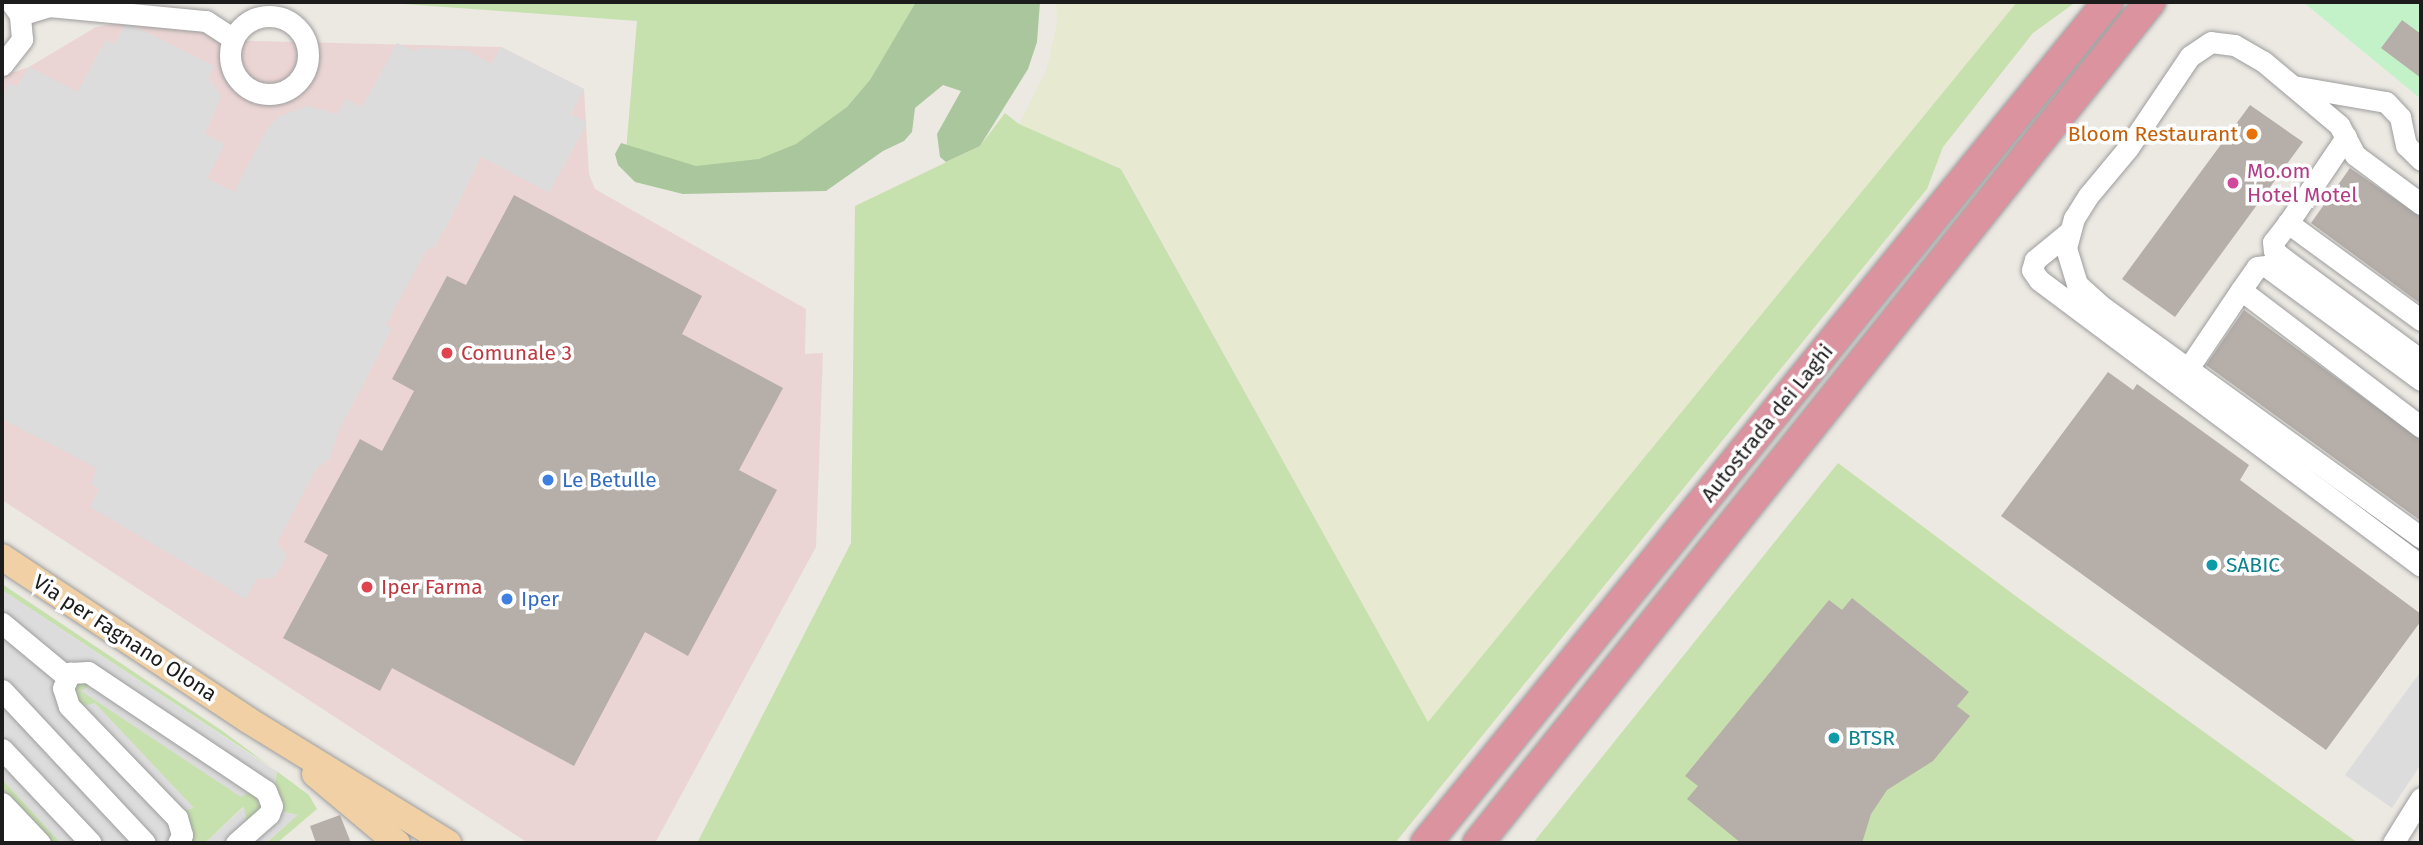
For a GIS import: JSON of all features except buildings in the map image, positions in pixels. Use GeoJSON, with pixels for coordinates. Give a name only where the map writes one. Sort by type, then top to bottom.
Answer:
{"type":"FeatureCollection","features":[{"type":"Feature","properties":{"kind":"highway","name":"Autostrada dei Laghi"},"geometry":{"type":"LineString","coordinates":[[1426,843],[2108,2]]}},
{"type":"Feature","properties":{"kind":"highway","name":"Autostrada dei Laghi"},"geometry":{"type":"LineString","coordinates":[[1478,843],[2150,2]]}},
{"type":"Feature","properties":{"kind":"main road","name":"Via per Fagnano Olona"},"geometry":{"type":"LineString","coordinates":[[2,557],[248,720]]}},
{"type":"Feature","properties":{"kind":"main road"},"geometry":{"type":"LineString","coordinates":[[248,720],[397,843]]}},
{"type":"Feature","properties":{"kind":"main road"},"geometry":{"type":"LineString","coordinates":[[248,720],[448,843]]}},
{"type":"Feature","properties":{"kind":"street"},"geometry":{"type":"LineString","coordinates":[[2,65],[22,39],[15,8],[50,6],[206,21],[234,39]]}},
{"type":"Feature","properties":{"kind":"street"},"geometry":{"type":"LineString","coordinates":[[2421,204],[2355,155],[2346,137],[2294,86],[2234,45],[2203,44],[2088,196],[2068,233],[2035,260],[2032,270],[2039,280],[2421,566]]}},
{"type":"Feature","properties":{"kind":"street"},"geometry":{"type":"LineString","coordinates":[[2294,86],[2386,103],[2400,117],[2406,145],[2421,160]]}},
{"type":"Feature","properties":{"kind":"street"},"geometry":{"type":"LineString","coordinates":[[2346,137],[2273,242],[2274,251],[2421,360]]}},
{"type":"Feature","properties":{"kind":"street"},"geometry":{"type":"LineString","coordinates":[[2288,223],[2421,320]]}},
{"type":"Feature","properties":{"kind":"street"},"geometry":{"type":"LineString","coordinates":[[2068,233],[2067,261],[2085,293],[2421,537]]}},
{"type":"Feature","properties":{"kind":"street"},"geometry":{"type":"LineString","coordinates":[[2189,367],[2257,267],[2266,266],[2421,380]]}},
{"type":"Feature","properties":{"kind":"street"},"geometry":{"type":"LineString","coordinates":[[2241,290],[2421,427]]}},
{"type":"Feature","properties":{"kind":"street"},"geometry":{"type":"LineString","coordinates":[[2,623],[67,677]]}},
{"type":"Feature","properties":{"kind":"street"},"geometry":{"type":"LineString","coordinates":[[67,677],[88,671],[266,791],[272,806],[269,814],[236,843]]}},
{"type":"Feature","properties":{"kind":"street"},"geometry":{"type":"LineString","coordinates":[[67,677],[63,688],[69,706],[177,818],[182,835],[178,843]]}},
{"type":"Feature","properties":{"kind":"street"},"geometry":{"type":"LineString","coordinates":[[2,690],[145,843]]}},
{"type":"Feature","properties":{"kind":"street"},"geometry":{"type":"LineString","coordinates":[[2,749],[91,843]]}},
{"type":"Feature","properties":{"kind":"street"},"geometry":{"type":"LineString","coordinates":[[2393,843],[2421,798]]}},
{"type":"Feature","properties":{"kind":"street"},"geometry":{"type":"LineString","coordinates":[[2,803],[40,843]]}},
{"type":"Feature","properties":{"kind":"street"},"geometry":{"type":"LineString","coordinates":[[2,827],[17,843]]}},
{"type":"Feature","properties":{"kind":"shaded area"},"geometry":{"type":"Polygon","coordinates":[[[126,22],[205,28],[217,40],[501,47],[584,89],[589,174],[595,189],[806,309],[805,354],[823,353],[816,547],[655,843],[528,843],[2,500],[2,76],[29,67],[96,27],[126,22]]]}},
{"type":"Feature","properties":{"kind":"shaded area"},"geometry":{"type":"Polygon","coordinates":[[[126,22],[214,66],[208,77],[221,97],[205,134],[225,144],[207,178],[234,192],[267,129],[279,116],[308,106],[337,114],[346,99],[362,107],[397,43],[414,51],[421,48],[467,50],[491,64],[501,47],[584,89],[571,114],[587,123],[549,193],[481,157],[451,218],[434,248],[427,249],[386,325],[392,328],[338,433],[330,459],[317,468],[277,543],[286,554],[284,562],[274,578],[257,579],[246,599],[90,507],[99,489],[91,484],[97,468],[2,419],[2,98],[9,83],[17,87],[29,67],[77,92],[106,40],[114,44],[126,22]]]}},
{"type":"Feature","properties":{"kind":"shaded area"},"geometry":{"type":"Polygon","coordinates":[[[2,590],[277,772],[274,788],[282,799],[280,811],[298,815],[266,843],[205,843],[244,807],[247,822],[261,809],[254,790],[241,797],[81,691],[100,680],[71,673],[72,709],[95,703],[194,808],[172,813],[178,843],[61,843],[2,779],[2,590]]]}},
{"type":"Feature","properties":{"kind":"shaded area"},"geometry":{"type":"Polygon","coordinates":[[[2421,671],[2421,764],[2392,808],[2345,775],[2421,671]]]}},
{"type":"Feature","properties":{"kind":"green space"},"geometry":{"type":"Polygon","coordinates":[[[376,2],[940,2],[894,84],[779,155],[697,175],[626,151],[637,21],[376,2]]]}},
{"type":"Feature","properties":{"kind":"green space"},"geometry":{"type":"Polygon","coordinates":[[[916,2],[1040,2],[1037,42],[1028,69],[980,146],[946,162],[940,157],[937,134],[961,91],[943,85],[915,108],[912,132],[904,141],[883,151],[826,191],[683,194],[635,182],[618,165],[615,154],[621,143],[696,166],[759,159],[796,144],[847,107],[870,80],[916,2]]]}},
{"type":"Feature","properties":{"kind":"green space"},"geometry":{"type":"Polygon","coordinates":[[[1056,2],[2017,2],[1428,723],[1122,169],[1019,124],[1046,71],[1057,24],[1056,2]]]}},
{"type":"Feature","properties":{"kind":"green space"},"geometry":{"type":"Polygon","coordinates":[[[2017,2],[2076,2],[2033,33],[1943,147],[1927,189],[1395,843],[697,843],[851,543],[855,206],[980,146],[1005,113],[1019,124],[1121,169],[1428,722],[2017,2]]]}},
{"type":"Feature","properties":{"kind":"green space"},"geometry":{"type":"Polygon","coordinates":[[[2303,2],[2421,2],[2421,99],[2303,2]]]}},
{"type":"Feature","properties":{"kind":"green space"},"geometry":{"type":"Polygon","coordinates":[[[1838,463],[2021,600],[2358,843],[1533,843],[1838,463]]]}},
{"type":"Feature","properties":{"kind":"green space"},"geometry":{"type":"Polygon","coordinates":[[[2,584],[221,730],[272,768],[2,590],[2,584]]]}},
{"type":"Feature","properties":{"kind":"green space"},"geometry":{"type":"Polygon","coordinates":[[[75,680],[95,684],[82,691],[255,790],[260,795],[261,809],[247,822],[243,807],[205,843],[187,843],[178,811],[193,808],[81,707],[71,696],[75,680]]]}},
{"type":"Feature","properties":{"kind":"green space"},"geometry":{"type":"Polygon","coordinates":[[[277,771],[309,795],[317,809],[277,843],[266,843],[297,815],[280,811],[274,788],[277,771]]]}},
{"type":"Feature","properties":{"kind":"green space"},"geometry":{"type":"Polygon","coordinates":[[[2,779],[61,843],[53,843],[2,789],[2,779]]]}},
{"type":"Feature","properties":{"kind":"place","name":"Bloom Restaurant"},"geometry":{"type":"Point","coordinates":[2252,134]}},
{"type":"Feature","properties":{"kind":"place","name":"Mo.om Hotel Motel"},"geometry":{"type":"Point","coordinates":[2233,183]}},
{"type":"Feature","properties":{"kind":"place","name":"Comunale 3"},"geometry":{"type":"Point","coordinates":[447,353]}},
{"type":"Feature","properties":{"kind":"place","name":"Le Betulle"},"geometry":{"type":"Point","coordinates":[548,480]}},
{"type":"Feature","properties":{"kind":"place","name":"SABIC"},"geometry":{"type":"Point","coordinates":[2212,565]}},
{"type":"Feature","properties":{"kind":"place","name":"Iper Farma"},"geometry":{"type":"Point","coordinates":[367,587]}},
{"type":"Feature","properties":{"kind":"place","name":"Iper"},"geometry":{"type":"Point","coordinates":[507,599]}},
{"type":"Feature","properties":{"kind":"place","name":"BTSR"},"geometry":{"type":"Point","coordinates":[1834,738]}}]}
